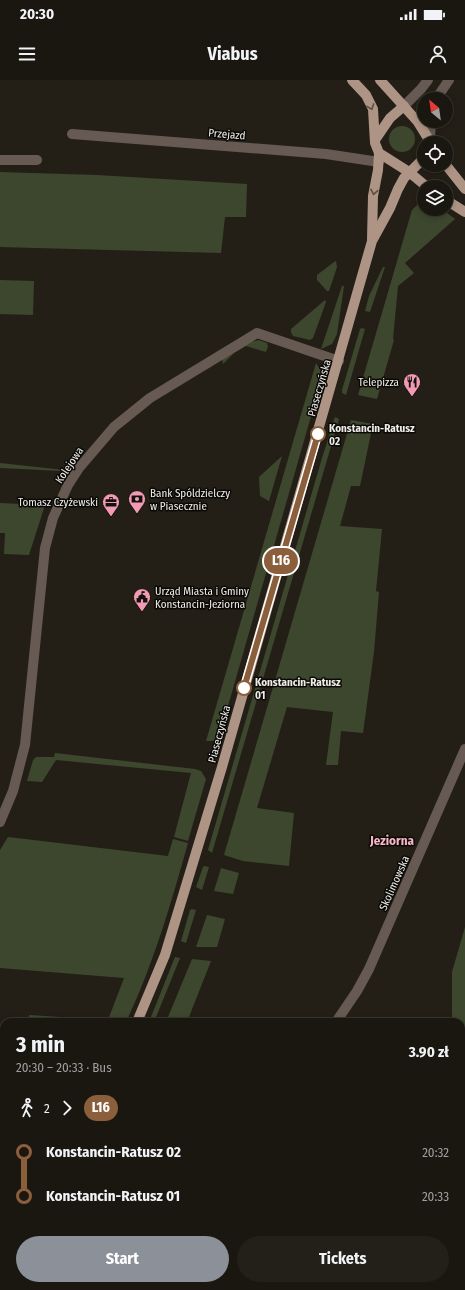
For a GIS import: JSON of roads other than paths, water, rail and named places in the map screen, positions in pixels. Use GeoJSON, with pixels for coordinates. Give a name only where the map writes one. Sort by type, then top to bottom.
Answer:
{"type":"FeatureCollection","features":[{"type":"Feature","properties":{"kind":"main road"},"geometry":{"type":"LineString","coordinates":[[352,80],[366,95],[371,104],[374,118],[375,146],[379,158],[409,172],[419,180]]}},
{"type":"Feature","properties":{"kind":"main road"},"geometry":{"type":"LineString","coordinates":[[380,80],[418,122],[426,136]]}},
{"type":"Feature","properties":{"kind":"main road"},"geometry":{"type":"LineString","coordinates":[[375,140],[390,118],[404,106]]}},
{"type":"Feature","properties":{"kind":"main road","name":"Piaseczyńska"},"geometry":{"type":"LineString","coordinates":[[372,241],[373,196],[379,158]]}},
{"type":"Feature","properties":{"kind":"main road","name":"Piaseczyńska"},"geometry":{"type":"LineString","coordinates":[[139,1018],[165,955],[193,865],[339,362],[372,241],[390,208],[401,183],[417,165]]}},
{"type":"Feature","properties":{"kind":"main road"},"geometry":{"type":"LineString","coordinates":[[452,172],[465,189]]}},
{"type":"Feature","properties":{"kind":"main road"},"geometry":{"type":"LineString","coordinates":[[453,204],[465,212]]}},
{"type":"Feature","properties":{"kind":"street"},"geometry":{"type":"LineString","coordinates":[[404,106],[428,80]]}},
{"type":"Feature","properties":{"kind":"street"},"geometry":{"type":"LineString","coordinates":[[441,92],[449,80]]}},
{"type":"Feature","properties":{"kind":"street","name":"Przejazd"},"geometry":{"type":"LineString","coordinates":[[72,134],[379,158]]}},
{"type":"Feature","properties":{"kind":"street"},"geometry":{"type":"LineString","coordinates":[[0,160],[37,160]]}},
{"type":"Feature","properties":{"kind":"street","name":"Kolejowa"},"geometry":{"type":"LineString","coordinates":[[0,822],[13,791],[25,745],[45,548],[59,503],[68,484],[79,468],[114,427],[150,398],[256,334],[339,362]]}},
{"type":"Feature","properties":{"kind":"street","name":"Skolimowska"},"geometry":{"type":"LineString","coordinates":[[339,1018],[357,991],[369,969],[465,749]]}},
{"type":"Feature","properties":{"kind":"place","name":"Telepizza"},"geometry":{"type":"Point","coordinates":[412,397]}},
{"type":"Feature","properties":{"kind":"place","name":"Konstancin-Ratusz 02"},"geometry":{"type":"Point","coordinates":[318,434]}},
{"type":"Feature","properties":{"kind":"place","name":"Bank Spóldzielczy w Piasecznie"},"geometry":{"type":"Point","coordinates":[137,514]}},
{"type":"Feature","properties":{"kind":"place","name":"Tomasz Czyżewski"},"geometry":{"type":"Point","coordinates":[111,517]}},
{"type":"Feature","properties":{"kind":"place","name":"Urząd Miasta i Gminy Konstancin-Jeziorna"},"geometry":{"type":"Point","coordinates":[142,612]}},
{"type":"Feature","properties":{"kind":"place","name":"Konstancin-Ratusz 01"},"geometry":{"type":"Point","coordinates":[244,688]}},
{"type":"Feature","properties":{"kind":"district","name":"Jeziorna"},"geometry":{"type":"Point","coordinates":[392,840]}}]}
